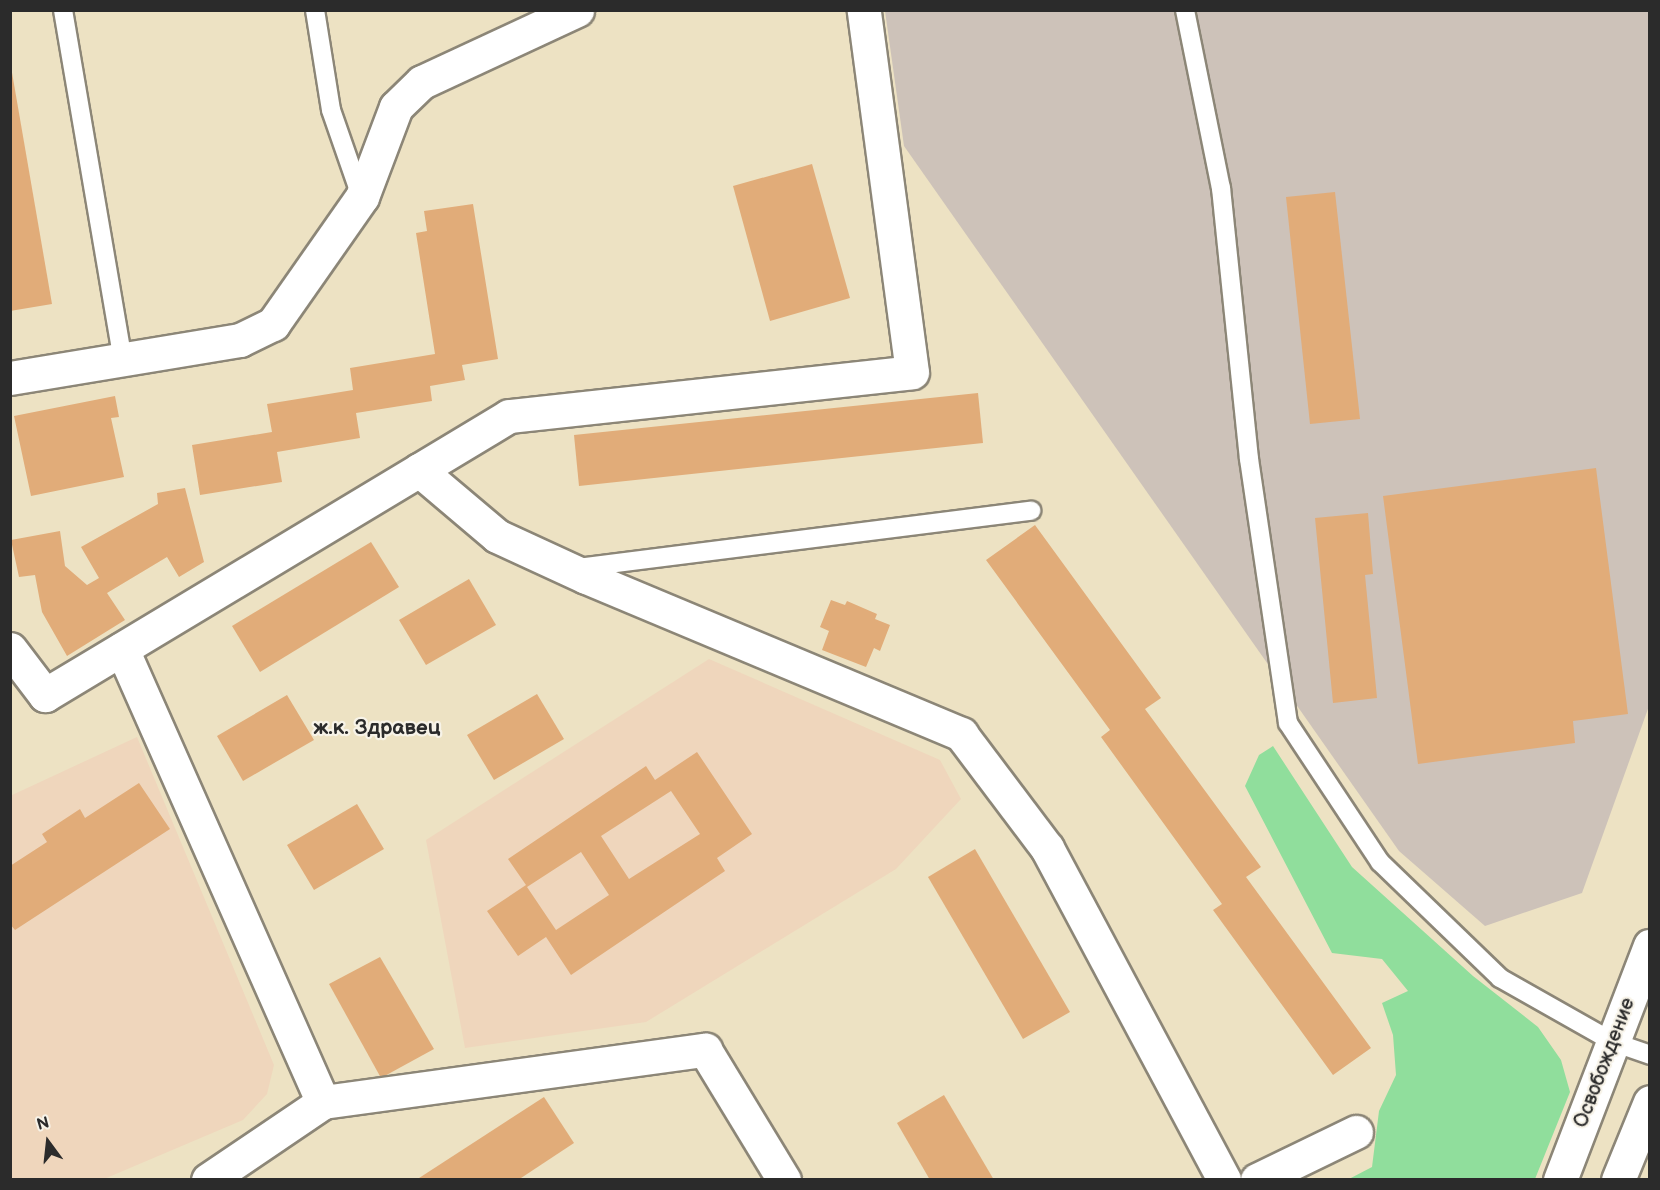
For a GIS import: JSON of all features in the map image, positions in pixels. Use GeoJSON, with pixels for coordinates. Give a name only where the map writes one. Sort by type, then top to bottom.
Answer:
{"type":"FeatureCollection","features":[{"type":"Feature","properties":{"kind":"street"},"geometry":{"type":"LineString","coordinates":[[10,378],[123,362],[240,340],[273,324],[362,197],[396,107],[422,82],[577,10]]}},
{"type":"Feature","properties":{"kind":"street"},"geometry":{"type":"LineString","coordinates":[[10,649],[45,695],[509,416],[912,372],[864,10]]}},
{"type":"Feature","properties":{"kind":"street"},"geometry":{"type":"LineString","coordinates":[[419,470],[497,536],[567,569],[961,734],[1047,849],[1224,1179]]}},
{"type":"Feature","properties":{"kind":"street"},"geometry":{"type":"LineString","coordinates":[[122,649],[323,1102]]}},
{"type":"Feature","properties":{"kind":"street","name":"Освобождение"},"geometry":{"type":"LineString","coordinates":[[1560,1179],[1650,946]]}},
{"type":"Feature","properties":{"kind":"street"},"geometry":{"type":"LineString","coordinates":[[208,1179],[323,1102],[705,1050],[784,1179]]}},
{"type":"Feature","properties":{"kind":"street"},"geometry":{"type":"LineString","coordinates":[[1618,1179],[1650,1102]]}},
{"type":"Feature","properties":{"kind":"street"},"geometry":{"type":"LineString","coordinates":[[1257,1179],[1356,1132]]}},
{"type":"Feature","properties":{"kind":"lane"},"geometry":{"type":"LineString","coordinates":[[63,10],[123,362]]}},
{"type":"Feature","properties":{"kind":"lane"},"geometry":{"type":"LineString","coordinates":[[315,10],[331,110],[362,197]]}},
{"type":"Feature","properties":{"kind":"lane"},"geometry":{"type":"LineString","coordinates":[[1185,10],[1221,188],[1249,459],[1288,723],[1380,862],[1500,978],[1613,1042],[1650,1055]]}},
{"type":"Feature","properties":{"kind":"lane"},"geometry":{"type":"LineString","coordinates":[[567,569],[1030,511]]}},
{"type":"Feature","properties":{"kind":"shaded area"},"geometry":{"type":"Polygon","coordinates":[[[885,11],[1649,11],[1649,706],[1582,893],[1485,926],[1399,851],[904,146],[885,11]]]}},
{"type":"Feature","properties":{"kind":"shaded area"},"geometry":{"type":"Polygon","coordinates":[[[709,659],[940,760],[961,799],[896,869],[646,1022],[465,1048],[426,840],[709,659]]]}},
{"type":"Feature","properties":{"kind":"shaded area"},"geometry":{"type":"Polygon","coordinates":[[[137,737],[274,1065],[267,1094],[243,1120],[104,1179],[11,1179],[10,796],[137,737]]]}},
{"type":"Feature","properties":{"kind":"green space"},"geometry":{"type":"Polygon","coordinates":[[[1273,746],[1352,867],[1473,976],[1538,1027],[1561,1060],[1570,1092],[1535,1179],[1349,1179],[1372,1167],[1379,1111],[1396,1075],[1393,1035],[1382,1003],[1408,991],[1382,959],[1332,953],[1245,786],[1259,755],[1273,746]]]}},
{"type":"Feature","properties":{"kind":"building"},"geometry":{"type":"Polygon","coordinates":[[[10,61],[52,304],[10,311],[10,61]]]}},
{"type":"Feature","properties":{"kind":"building"},"geometry":{"type":"Polygon","coordinates":[[[812,164],[850,298],[770,321],[733,186],[812,164]]]}},
{"type":"Feature","properties":{"kind":"building"},"geometry":{"type":"Polygon","coordinates":[[[1335,192],[1360,419],[1310,424],[1286,197],[1335,192]]]}},
{"type":"Feature","properties":{"kind":"building"},"geometry":{"type":"Polygon","coordinates":[[[473,204],[498,359],[462,365],[465,380],[430,386],[432,401],[356,413],[360,438],[277,452],[282,482],[200,495],[192,445],[272,432],[267,404],[353,390],[350,368],[435,354],[416,233],[427,231],[424,211],[473,204]]]}},
{"type":"Feature","properties":{"kind":"building"},"geometry":{"type":"Polygon","coordinates":[[[978,393],[983,443],[579,486],[574,435],[978,393]]]}},
{"type":"Feature","properties":{"kind":"building"},"geometry":{"type":"Polygon","coordinates":[[[115,396],[119,417],[111,418],[124,477],[31,496],[14,416],[115,396]]]}},
{"type":"Feature","properties":{"kind":"building"},"geometry":{"type":"Polygon","coordinates":[[[1596,468],[1628,714],[1573,721],[1575,743],[1418,764],[1383,496],[1596,468]]]}},
{"type":"Feature","properties":{"kind":"building"},"geometry":{"type":"Polygon","coordinates":[[[185,488],[204,562],[179,577],[167,557],[107,593],[125,620],[67,656],[42,612],[35,575],[19,577],[11,540],[60,531],[65,566],[87,585],[99,578],[81,547],[158,504],[157,493],[185,488]]]}},
{"type":"Feature","properties":{"kind":"building"},"geometry":{"type":"Polygon","coordinates":[[[1368,513],[1373,574],[1365,575],[1377,698],[1333,703],[1315,518],[1368,513]]]}},
{"type":"Feature","properties":{"kind":"building"},"geometry":{"type":"Polygon","coordinates":[[[1035,525],[1161,698],[1145,709],[1261,867],[1246,877],[1371,1048],[1333,1075],[1213,910],[1222,904],[1101,737],[1110,730],[986,560],[1035,525]]]}},
{"type":"Feature","properties":{"kind":"building"},"geometry":{"type":"Polygon","coordinates":[[[371,542],[399,587],[260,672],[232,626],[371,542]]]}},
{"type":"Feature","properties":{"kind":"building"},"geometry":{"type":"Polygon","coordinates":[[[469,579],[496,625],[426,665],[399,620],[469,579]]]}},
{"type":"Feature","properties":{"kind":"building"},"geometry":{"type":"Polygon","coordinates":[[[831,600],[845,605],[847,601],[877,614],[875,619],[890,625],[880,651],[874,648],[866,667],[822,650],[829,631],[820,627],[831,600]]]}},
{"type":"Feature","properties":{"kind":"building"},"geometry":{"type":"Polygon","coordinates":[[[537,694],[564,739],[494,780],[467,735],[537,694]]]}},
{"type":"Feature","properties":{"kind":"building"},"geometry":{"type":"Polygon","coordinates":[[[287,695],[314,740],[243,781],[217,736],[287,695]]]}},
{"type":"Feature","properties":{"kind":"building"},"geometry":{"type":"Polygon","coordinates":[[[697,752],[752,834],[717,858],[725,871],[571,975],[546,937],[518,956],[487,911],[526,885],[508,859],[646,766],[655,780],[697,752]],[[671,791],[601,836],[629,879],[700,834],[671,791]],[[581,852],[527,887],[556,930],[609,895],[581,852]]]}},
{"type":"Feature","properties":{"kind":"building"},"geometry":{"type":"Polygon","coordinates":[[[139,783],[170,829],[15,930],[10,924],[10,866],[47,842],[42,834],[80,809],[85,818],[139,783]]]}},
{"type":"Feature","properties":{"kind":"building"},"geometry":{"type":"Polygon","coordinates":[[[357,804],[384,849],[314,890],[287,845],[357,804]]]}},
{"type":"Feature","properties":{"kind":"building"},"geometry":{"type":"Polygon","coordinates":[[[975,849],[1070,1012],[1023,1039],[928,877],[975,849]]]}},
{"type":"Feature","properties":{"kind":"building"},"geometry":{"type":"Polygon","coordinates":[[[380,957],[434,1049],[381,1078],[329,984],[380,957]]]}},
{"type":"Feature","properties":{"kind":"building"},"geometry":{"type":"Polygon","coordinates":[[[944,1095],[994,1180],[930,1180],[897,1123],[944,1095]]]}},
{"type":"Feature","properties":{"kind":"building"},"geometry":{"type":"Polygon","coordinates":[[[544,1097],[574,1143],[518,1180],[416,1180],[544,1097]]]}},
{"type":"Feature","properties":{"kind":"district","name":"ж.к. Здравец"},"geometry":{"type":"Point","coordinates":[377,728]}}]}
